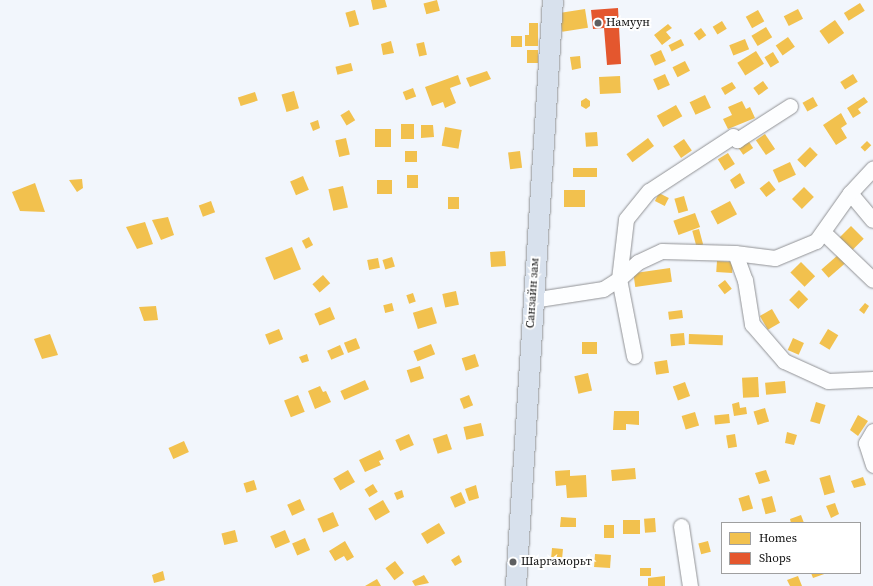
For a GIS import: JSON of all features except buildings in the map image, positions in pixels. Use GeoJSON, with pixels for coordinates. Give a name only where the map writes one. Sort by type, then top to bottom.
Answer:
{"type":"FeatureCollection","features":[{"type":"Feature","properties":{"kind":"main road","name":"Санзайн зам"},"geometry":{"type":"LineString","coordinates":[[516,586],[532,300],[553,0]]}},
{"type":"Feature","properties":{"kind":"street"},"geometry":{"type":"LineString","coordinates":[[634,356],[619,279],[626,219],[649,191],[733,136],[737,140],[790,106]]}},
{"type":"Feature","properties":{"kind":"street"},"geometry":{"type":"LineString","coordinates":[[532,300],[603,289],[619,279],[638,262],[662,251],[735,253],[775,258],[816,241],[850,193],[873,168]]}},
{"type":"Feature","properties":{"kind":"street"},"geometry":{"type":"LineString","coordinates":[[850,193],[873,220]]}},
{"type":"Feature","properties":{"kind":"street"},"geometry":{"type":"LineString","coordinates":[[823,232],[873,280]]}},
{"type":"Feature","properties":{"kind":"street"},"geometry":{"type":"LineString","coordinates":[[735,253],[744,280],[752,324],[784,361],[828,381],[873,379]]}},
{"type":"Feature","properties":{"kind":"street"},"geometry":{"type":"LineString","coordinates":[[873,431],[866,443],[873,465]]}},
{"type":"Feature","properties":{"kind":"street"},"geometry":{"type":"LineString","coordinates":[[681,526],[690,586]]}},
{"type":"Feature","properties":{"kind":"place","name":"Намуун"},"geometry":{"type":"Point","coordinates":[598,23]}},
{"type":"Feature","properties":{"kind":"place","name":"Шаргаморьт"},"geometry":{"type":"Point","coordinates":[513,562]}}]}
